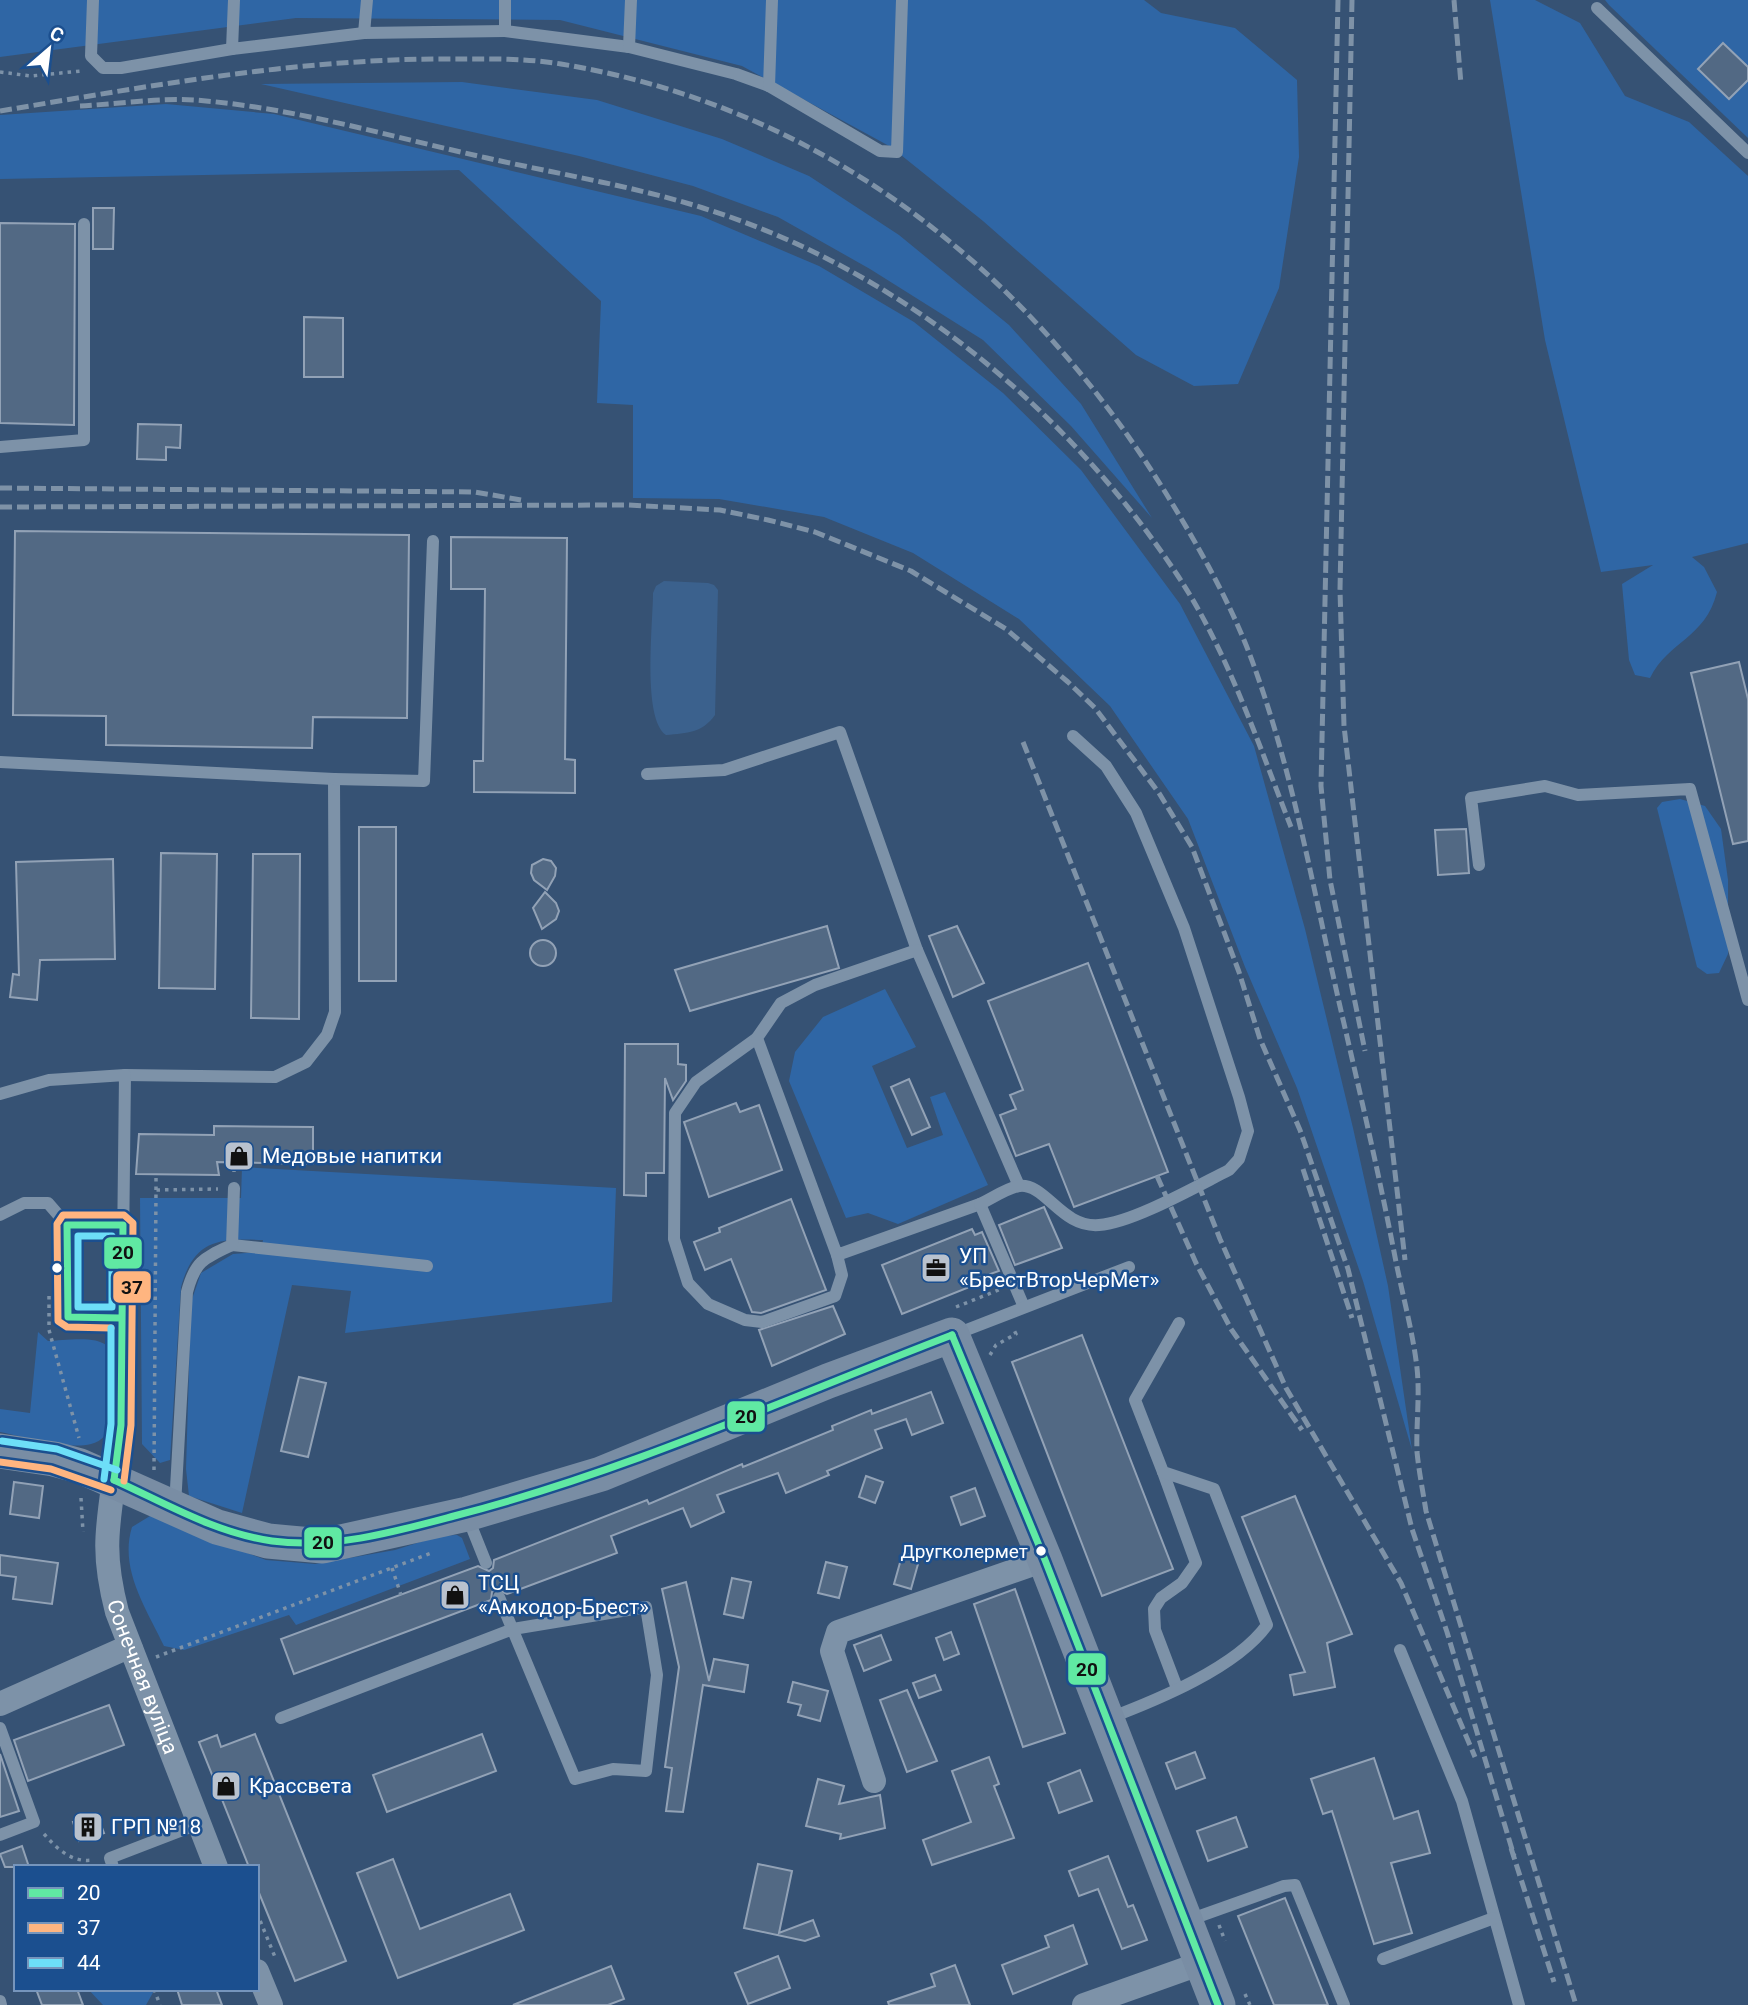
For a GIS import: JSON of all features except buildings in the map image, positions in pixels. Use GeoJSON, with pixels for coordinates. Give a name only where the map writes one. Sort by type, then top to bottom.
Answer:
{"type":"FeatureCollection","features":[{"type":"Feature","properties":{"kind":"street"},"geometry":{"type":"LineString","coordinates":[[0,1451],[54,1459],[114,1480],[217,1527],[268,1541],[323,1546],[467,1514],[601,1475],[828,1381],[952,1335],[1045,1560],[1218,2005]]}},
{"type":"Feature","properties":{"kind":"street","name":"Сонечная вуліца"},"geometry":{"type":"LineString","coordinates":[[114,1480],[105,1538],[109,1580],[131,1648],[215,1865]]}},
{"type":"Feature","properties":{"kind":"street"},"geometry":{"type":"LineString","coordinates":[[874,1781],[832,1651],[838,1632],[1045,1560]]}},
{"type":"Feature","properties":{"kind":"street"},"geometry":{"type":"LineString","coordinates":[[0,1704],[131,1648]]}},
{"type":"Feature","properties":{"kind":"street"},"geometry":{"type":"LineString","coordinates":[[1084,2005],[1202,1963]]}},
{"type":"Feature","properties":{"kind":"street"},"geometry":{"type":"LineString","coordinates":[[259,1976],[271,2005]]}},
{"type":"Feature","properties":{"kind":"lane"},"geometry":{"type":"LineString","coordinates":[[93,0],[91,56],[103,68],[121,68],[232,49],[364,33],[505,31],[629,47],[736,74],[769,86],[880,150],[897,152],[902,0]]}},
{"type":"Feature","properties":{"kind":"lane"},"geometry":{"type":"LineString","coordinates":[[232,49],[233,0]]}},
{"type":"Feature","properties":{"kind":"lane"},"geometry":{"type":"LineString","coordinates":[[364,33],[367,0]]}},
{"type":"Feature","properties":{"kind":"lane"},"geometry":{"type":"LineString","coordinates":[[505,0],[505,31]]}},
{"type":"Feature","properties":{"kind":"lane"},"geometry":{"type":"LineString","coordinates":[[629,47],[631,0]]}},
{"type":"Feature","properties":{"kind":"lane"},"geometry":{"type":"LineString","coordinates":[[769,86],[772,0]]}},
{"type":"Feature","properties":{"kind":"lane"},"geometry":{"type":"LineString","coordinates":[[1597,8],[1748,153]]}},
{"type":"Feature","properties":{"kind":"lane"},"geometry":{"type":"LineString","coordinates":[[0,447],[83,440],[85,224]]}},
{"type":"Feature","properties":{"kind":"lane"},"geometry":{"type":"LineString","coordinates":[[0,762],[424,781],[433,541]]}},
{"type":"Feature","properties":{"kind":"lane"},"geometry":{"type":"LineString","coordinates":[[647,774],[724,770],[840,732],[917,950],[1018,1186]]}},
{"type":"Feature","properties":{"kind":"lane"},"geometry":{"type":"LineString","coordinates":[[837,1255],[980,1204],[1018,1186],[1036,1188],[1060,1212],[1077,1221],[1098,1226],[1129,1216],[1228,1170],[1239,1159],[1248,1131],[1184,928],[1136,813],[1106,766],[1073,736]]}},
{"type":"Feature","properties":{"kind":"lane"},"geometry":{"type":"LineString","coordinates":[[0,1094],[49,1080],[125,1074],[275,1077],[306,1062],[327,1035],[335,1012],[334,779]]}},
{"type":"Feature","properties":{"kind":"lane"},"geometry":{"type":"LineString","coordinates":[[1479,864],[1471,798],[1545,786],[1577,795],[1690,789],[1748,1000]]}},
{"type":"Feature","properties":{"kind":"lane"},"geometry":{"type":"LineString","coordinates":[[757,1038],[842,1275],[835,1296],[761,1322],[745,1320],[708,1304],[688,1283],[674,1239],[675,1113],[696,1082],[757,1038],[781,1003],[816,985],[917,950]]}},
{"type":"Feature","properties":{"kind":"lane"},"geometry":{"type":"LineString","coordinates":[[114,1480],[121,1425],[125,1074]]}},
{"type":"Feature","properties":{"kind":"lane"},"geometry":{"type":"LineString","coordinates":[[232,1245],[234,1188]]}},
{"type":"Feature","properties":{"kind":"lane"},"geometry":{"type":"LineString","coordinates":[[0,1215],[24,1203],[48,1203],[67,1225],[68,1317],[121,1318]]}},
{"type":"Feature","properties":{"kind":"lane"},"geometry":{"type":"LineString","coordinates":[[980,1204],[1024,1307]]}},
{"type":"Feature","properties":{"kind":"lane"},"geometry":{"type":"LineString","coordinates":[[67,1225],[123,1225]]}},
{"type":"Feature","properties":{"kind":"lane"},"geometry":{"type":"LineString","coordinates":[[175,1506],[187,1292],[192,1270],[205,1258],[232,1245],[427,1266]]}},
{"type":"Feature","properties":{"kind":"lane"},"geometry":{"type":"LineString","coordinates":[[952,1335],[1129,1266]]}},
{"type":"Feature","properties":{"kind":"lane"},"geometry":{"type":"LineString","coordinates":[[1177,1688],[1155,1630],[1154,1609],[1161,1598],[1182,1583],[1196,1563],[1135,1400],[1179,1323]]}},
{"type":"Feature","properties":{"kind":"lane"},"geometry":{"type":"LineString","coordinates":[[1107,1719],[1219,1666],[1256,1640],[1268,1625],[1214,1489],[1163,1472]]}},
{"type":"Feature","properties":{"kind":"lane"},"geometry":{"type":"LineString","coordinates":[[467,1514],[486,1563]]}},
{"type":"Feature","properties":{"kind":"lane"},"geometry":{"type":"LineString","coordinates":[[281,1718],[513,1629],[646,1607],[657,1675],[646,1771],[613,1769],[575,1779],[513,1629],[499,1597]]}},
{"type":"Feature","properties":{"kind":"lane"},"geometry":{"type":"LineString","coordinates":[[1399,1650],[1462,1801],[1519,2005]]}},
{"type":"Feature","properties":{"kind":"lane"},"geometry":{"type":"LineString","coordinates":[[0,1728],[34,1822],[0,1835]]}},
{"type":"Feature","properties":{"kind":"lane"},"geometry":{"type":"LineString","coordinates":[[112,1862],[188,1828],[200,1826]]}},
{"type":"Feature","properties":{"kind":"lane"},"geometry":{"type":"LineString","coordinates":[[1186,1921],[1284,1886],[1295,1885],[1344,2005]]}},
{"type":"Feature","properties":{"kind":"lane"},"geometry":{"type":"LineString","coordinates":[[1383,1959],[1494,1918]]}},
{"type":"Feature","properties":{"kind":"path"},"geometry":{"type":"LineString","coordinates":[[0,72],[31,76],[103,68]]}},
{"type":"Feature","properties":{"kind":"path"},"geometry":{"type":"LineString","coordinates":[[156,1189],[234,1188],[234,1163]]}},
{"type":"Feature","properties":{"kind":"path"},"geometry":{"type":"LineString","coordinates":[[153,1472],[156,1174]]}},
{"type":"Feature","properties":{"kind":"path"},"geometry":{"type":"LineString","coordinates":[[392,1568],[401,1595]]}},
{"type":"Feature","properties":{"kind":"path"},"geometry":{"type":"LineString","coordinates":[[34,1822],[59,1852],[85,1861],[112,1862]]}},
{"type":"Feature","properties":{"kind":"shaded area"},"geometry":{"type":"Polygon","coordinates":[[[0,0],[1144,0],[1161,13],[1235,28],[1297,80],[1299,157],[1279,288],[1238,384],[1194,386],[1136,355],[983,221],[891,147],[742,66],[560,20],[296,18],[0,57],[0,0]]]}},
{"type":"Feature","properties":{"kind":"shaded area"},"geometry":{"type":"Polygon","coordinates":[[[1490,0],[1535,0],[1580,23],[1625,96],[1689,122],[1748,176],[1748,543],[1692,557],[1704,567],[1717,592],[1704,620],[1667,655],[1650,678],[1635,675],[1629,660],[1622,584],[1653,565],[1601,572],[1545,340],[1490,0]]]}},
{"type":"Feature","properties":{"kind":"shaded area"},"geometry":{"type":"Polygon","coordinates":[[[1605,0],[1748,0],[1748,138],[1609,5],[1605,0]]]}},
{"type":"Feature","properties":{"kind":"shaded area"},"geometry":{"type":"Polygon","coordinates":[[[462,82],[597,100],[722,139],[809,176],[899,235],[1009,325],[1081,404],[1152,518],[1071,426],[983,340],[870,269],[778,217],[693,186],[579,156],[261,84],[462,82]]]}},
{"type":"Feature","properties":{"kind":"shaded area"},"geometry":{"type":"Polygon","coordinates":[[[166,104],[274,114],[701,216],[819,266],[914,322],[1003,393],[1081,470],[1180,604],[1254,746],[1305,929],[1353,1128],[1388,1286],[1412,1450],[1363,1281],[1297,1088],[1245,967],[1188,819],[1110,706],[1019,619],[913,553],[824,517],[719,499],[633,498],[633,405],[597,403],[601,301],[459,170],[0,179],[0,115],[166,104]]]}},
{"type":"Feature","properties":{"kind":"shaded area"},"geometry":{"type":"Polygon","coordinates":[[[664,581],[708,583],[718,590],[715,715],[700,729],[666,735],[654,710],[650,669],[653,593],[656,586],[664,581]]]}},
{"type":"Feature","properties":{"kind":"shaded area"},"geometry":{"type":"Polygon","coordinates":[[[1680,799],[1705,806],[1721,829],[1728,880],[1728,954],[1719,973],[1707,974],[1697,967],[1657,808],[1662,802],[1680,799]]]}},
{"type":"Feature","properties":{"kind":"shaded area"},"geometry":{"type":"Polygon","coordinates":[[[885,989],[916,1047],[872,1066],[907,1148],[943,1135],[930,1097],[945,1092],[988,1185],[898,1224],[868,1213],[846,1218],[789,1081],[795,1052],[823,1017],[885,989]]]}},
{"type":"Feature","properties":{"kind":"shaded area"},"geometry":{"type":"Polygon","coordinates":[[[242,1167],[616,1188],[612,1302],[345,1333],[351,1291],[292,1285],[242,1513],[189,1496],[186,1469],[191,1302],[201,1273],[233,1254],[261,1252],[263,1240],[233,1240],[210,1245],[201,1251],[186,1271],[181,1287],[170,1460],[160,1463],[142,1444],[140,1198],[241,1198],[242,1167]]]}},
{"type":"Feature","properties":{"kind":"shaded area"},"geometry":{"type":"Polygon","coordinates":[[[38,1332],[48,1341],[95,1341],[107,1346],[110,1351],[113,1414],[109,1429],[99,1441],[70,1445],[0,1432],[0,1409],[30,1413],[38,1332]]]}},
{"type":"Feature","properties":{"kind":"shaded area"},"geometry":{"type":"Polygon","coordinates":[[[150,1516],[266,1560],[315,1564],[395,1550],[439,1536],[457,1535],[462,1538],[470,1559],[296,1625],[289,1615],[184,1650],[164,1646],[136,1588],[132,1573],[129,1543],[132,1527],[150,1516]]]}},
{"type":"Feature","properties":{"kind":"shaded area"},"geometry":{"type":"Polygon","coordinates":[[[90,1991],[154,1991],[146,2005],[103,2005],[90,1991]]]}},
{"type":"Feature","properties":{"kind":"railway"},"geometry":{"type":"LineString","coordinates":[[1338,0],[1321,786],[1330,880],[1365,1051]]}},
{"type":"Feature","properties":{"kind":"railway"},"geometry":{"type":"LineString","coordinates":[[1352,0],[1340,590],[1344,726],[1405,1260]]}},
{"type":"Feature","properties":{"kind":"railway"},"geometry":{"type":"LineString","coordinates":[[1454,0],[1461,84]]}},
{"type":"Feature","properties":{"kind":"railway"},"geometry":{"type":"LineString","coordinates":[[0,111],[225,75],[339,63],[480,59],[561,64],[657,86],[748,118],[833,160],[911,212],[984,271],[1051,339],[1112,414],[1179,515],[1236,622],[1268,709],[1303,839],[1410,1328],[1418,1378],[1417,1452],[1426,1511],[1576,2005]]}},
{"type":"Feature","properties":{"kind":"railway"},"geometry":{"type":"LineString","coordinates":[[80,106],[151,100],[194,100],[305,116],[677,200],[775,234],[843,267],[909,307],[972,352],[1030,402],[1084,456],[1134,514],[1178,576],[1212,635],[1241,698],[1291,827]]}},
{"type":"Feature","properties":{"kind":"railway"},"geometry":{"type":"LineString","coordinates":[[0,488],[475,492],[521,500]]}},
{"type":"Feature","properties":{"kind":"railway"},"geometry":{"type":"LineString","coordinates":[[0,507],[628,505],[720,510],[815,532],[911,571],[1006,629],[1068,682],[1095,708],[1159,793],[1192,847],[1239,972],[1260,1039],[1300,1130],[1348,1269],[1412,1529],[1447,1632],[1514,1856]]}},
{"type":"Feature","properties":{"kind":"railway"},"geometry":{"type":"LineString","coordinates":[[1023,742],[1220,1239],[1286,1388],[1401,1583],[1475,1757]]}},
{"type":"Feature","properties":{"kind":"railway"},"geometry":{"type":"LineString","coordinates":[[1303,1169],[1352,1318]]}},
{"type":"Feature","properties":{"kind":"railway"},"geometry":{"type":"LineString","coordinates":[[1157,1176],[1196,1263],[1231,1329],[1302,1430]]}},
{"type":"Feature","properties":{"kind":"railway"},"geometry":{"type":"LineString","coordinates":[[1511,1848],[1554,1982]]}},
{"type":"Feature","properties":{"kind":"transit line","name":"37"},"geometry":{"type":"LineString","coordinates":[[111,1328],[67,1327],[58,1321],[57,1224],[63,1215],[124,1215],[133,1223],[131,1425],[124,1481]]}},
{"type":"Feature","properties":{"kind":"transit line","name":"20"},"geometry":{"type":"LineString","coordinates":[[114,1480],[121,1425],[123,1225],[67,1225],[68,1317],[120,1318]]}},
{"type":"Feature","properties":{"kind":"transit line","name":"44"},"geometry":{"type":"LineString","coordinates":[[78,1236],[112,1236],[112,1307],[78,1307],[78,1236]]}},
{"type":"Feature","properties":{"kind":"transit line","name":"44"},"geometry":{"type":"LineString","coordinates":[[104,1479],[111,1424],[111,1328]]}},
{"type":"Feature","properties":{"kind":"transit line","name":"20"},"geometry":{"type":"LineString","coordinates":[[952,1335],[1045,1560],[1218,2005]]}},
{"type":"Feature","properties":{"kind":"transit line","name":"20"},"geometry":{"type":"LineString","coordinates":[[114,1480],[210,1524],[251,1537],[295,1543],[364,1538],[454,1516],[581,1478],[706,1433],[952,1335]]}},
{"type":"Feature","properties":{"kind":"transit line","name":"44"},"geometry":{"type":"LineString","coordinates":[[2,1441],[57,1449],[117,1470]]}},
{"type":"Feature","properties":{"kind":"transit line","name":"37"},"geometry":{"type":"LineString","coordinates":[[0,1462],[51,1469],[111,1490]]}},
{"type":"Feature","properties":{"kind":"place","name":"Медовые напитки"},"geometry":{"type":"Point","coordinates":[239,1156]}},
{"type":"Feature","properties":{"kind":"place","name":"УП «БрестВторЧерМет»"},"geometry":{"type":"Point","coordinates":[936,1268]}},
{"type":"Feature","properties":{"kind":"place","name":"Другколермет"},"geometry":{"type":"Point","coordinates":[1041,1551]}},
{"type":"Feature","properties":{"kind":"place","name":"ТСЦ «Амкодор-Брест»"},"geometry":{"type":"Point","coordinates":[455,1595]}},
{"type":"Feature","properties":{"kind":"place","name":"Крассвета"},"geometry":{"type":"Point","coordinates":[226,1786]}},
{"type":"Feature","properties":{"kind":"place","name":"ГРП №18"},"geometry":{"type":"Point","coordinates":[88,1827]}}]}
